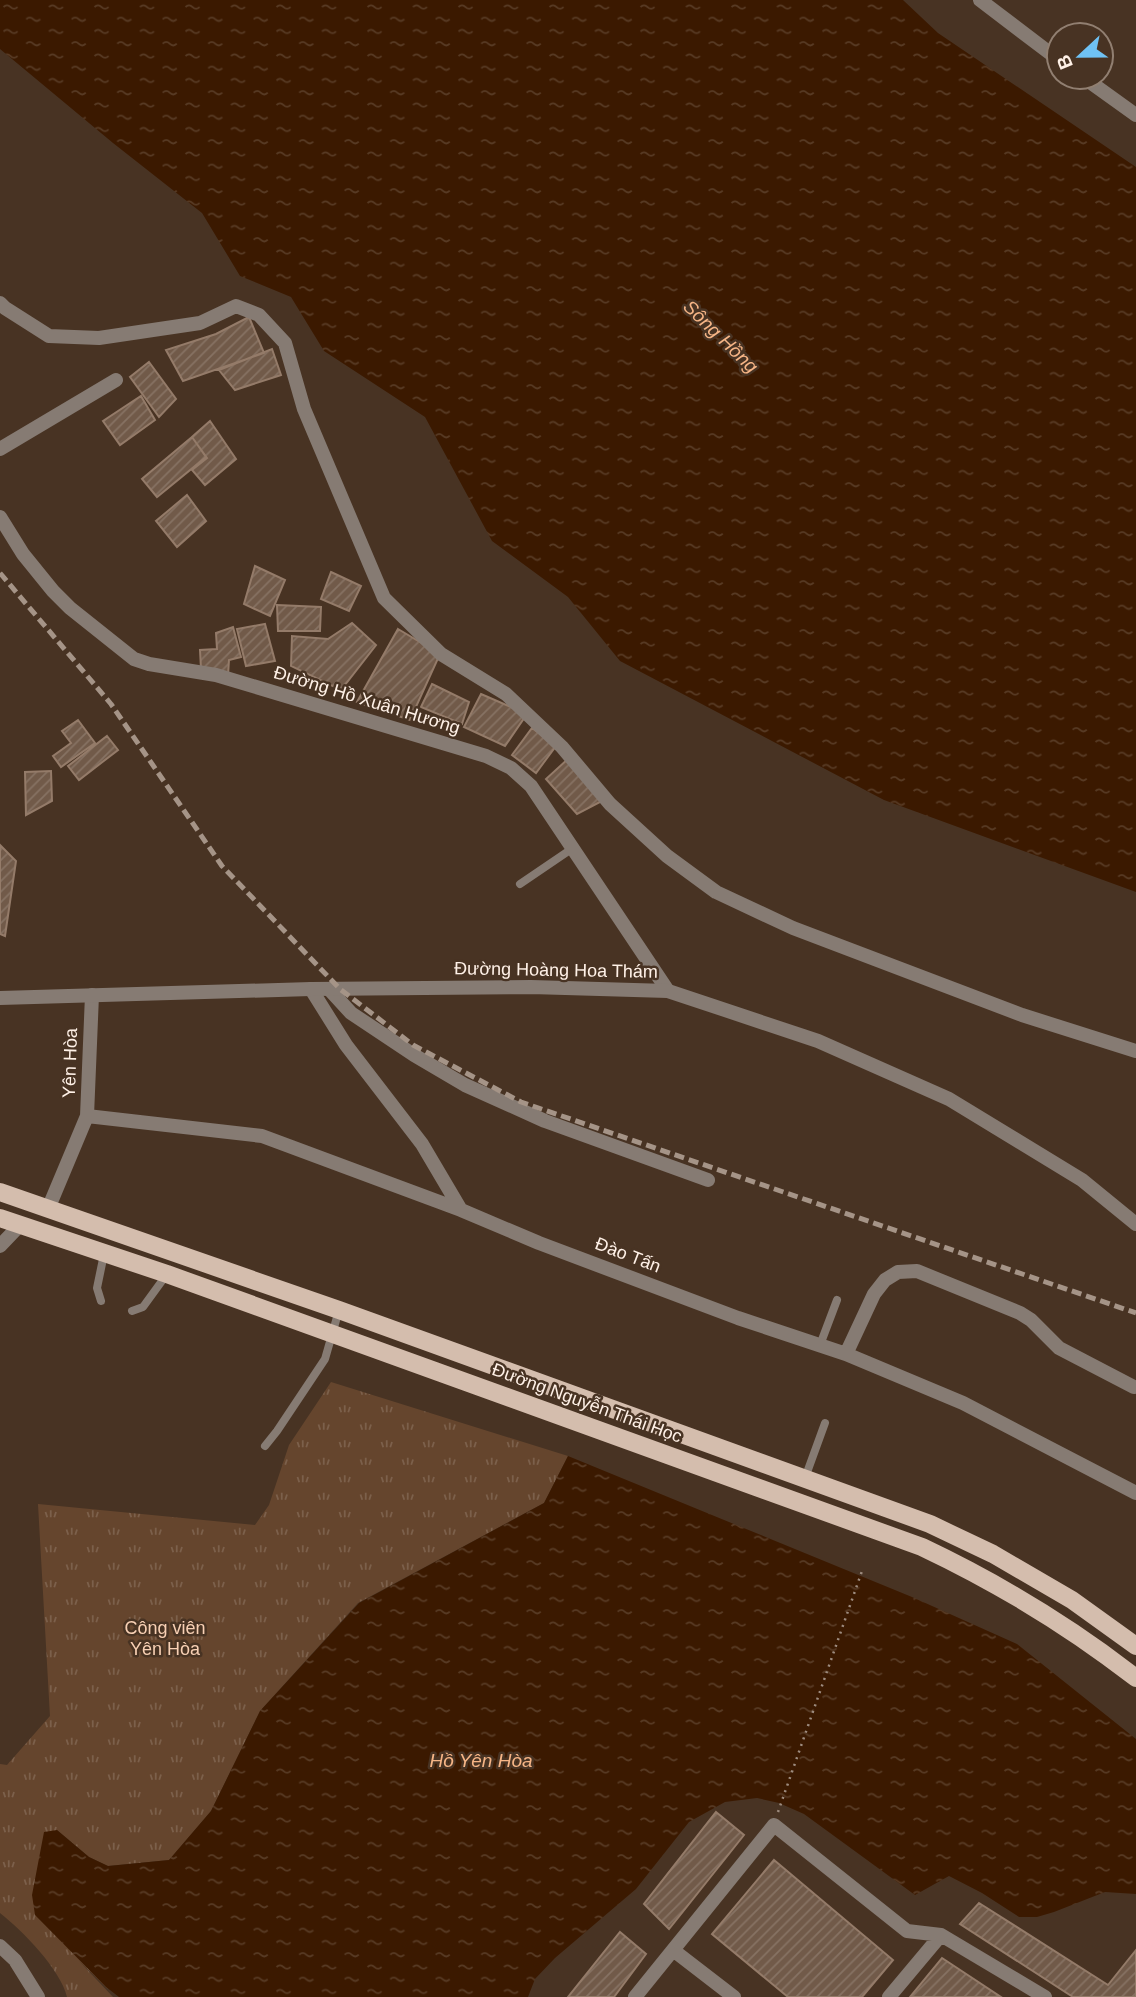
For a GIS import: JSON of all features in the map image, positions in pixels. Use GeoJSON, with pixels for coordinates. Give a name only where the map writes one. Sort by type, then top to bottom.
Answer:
{"type":"FeatureCollection","features":[{"type":"Feature","properties":{"kind":"main road","name":"Đường Nguyễn Thái Học"},"geometry":{"type":"LineString","coordinates":[[0,1192],[338,1310],[930,1524],[993,1554],[1072,1600],[1136,1646]]}},
{"type":"Feature","properties":{"kind":"main road","name":"Đường Nguyễn Thái Học"},"geometry":{"type":"LineString","coordinates":[[0,1218],[167,1274],[922,1547],[981,1575],[1057,1621],[1135,1675]]}},
{"type":"Feature","properties":{"kind":"street"},"geometry":{"type":"LineString","coordinates":[[980,0],[1045,49]]}},
{"type":"Feature","properties":{"kind":"street"},"geometry":{"type":"LineString","coordinates":[[1103,91],[1136,115]]}},
{"type":"Feature","properties":{"kind":"street"},"geometry":{"type":"LineString","coordinates":[[0,303],[50,336],[86,338],[200,324],[236,306],[259,315],[285,343],[304,409],[384,598],[441,654],[506,694],[562,747],[610,804],[667,856],[716,892],[793,928],[1021,1015],[1136,1051]]}},
{"type":"Feature","properties":{"kind":"street"},"geometry":{"type":"LineString","coordinates":[[0,449],[116,380]]}},
{"type":"Feature","properties":{"kind":"street","name":"Đường Hồ Xuân Hương"},"geometry":{"type":"LineString","coordinates":[[0,517],[23,554],[53,591],[127,655],[149,664],[216,675],[499,761],[521,775],[668,991]]}},
{"type":"Feature","properties":{"kind":"street","name":"Đường Hoàng Hoa Thám"},"geometry":{"type":"LineString","coordinates":[[0,998],[311,989],[531,987],[668,991],[818,1041],[948,1100],[1083,1180],[1136,1224]]}},
{"type":"Feature","properties":{"kind":"street"},"geometry":{"type":"LineString","coordinates":[[311,989],[346,1045],[422,1144],[461,1210]]}},
{"type":"Feature","properties":{"kind":"street"},"geometry":{"type":"LineString","coordinates":[[329,989],[351,1013],[465,1085],[545,1121],[708,1180]]}},
{"type":"Feature","properties":{"kind":"street","name":"Yên Hòa"},"geometry":{"type":"LineString","coordinates":[[48,1209],[87,1115],[92,995]]}},
{"type":"Feature","properties":{"kind":"street","name":"Đào Tấn"},"geometry":{"type":"LineString","coordinates":[[87,1115],[262,1136],[738,1318],[846,1354],[963,1403],[1136,1493]]}},
{"type":"Feature","properties":{"kind":"street"},"geometry":{"type":"LineString","coordinates":[[0,1246],[21,1224]]}},
{"type":"Feature","properties":{"kind":"street"},"geometry":{"type":"LineString","coordinates":[[846,1354],[878,1288],[898,1272],[917,1272],[1020,1313],[1031,1320],[1059,1348],[1134,1387]]}},
{"type":"Feature","properties":{"kind":"street"},"geometry":{"type":"LineString","coordinates":[[635,1997],[774,1825],[907,1931],[941,1935],[1045,1997]]}},
{"type":"Feature","properties":{"kind":"street"},"geometry":{"type":"LineString","coordinates":[[889,1997],[941,1935]]}},
{"type":"Feature","properties":{"kind":"street"},"geometry":{"type":"LineString","coordinates":[[0,1946],[15,1960],[38,1997]]}},
{"type":"Feature","properties":{"kind":"street"},"geometry":{"type":"LineString","coordinates":[[673,1950],[734,1997]]}},
{"type":"Feature","properties":{"kind":"lane"},"geometry":{"type":"LineString","coordinates":[[520,884],[573,848]]}},
{"type":"Feature","properties":{"kind":"lane"},"geometry":{"type":"LineString","coordinates":[[101,1301],[97,1288],[104,1254]]}},
{"type":"Feature","properties":{"kind":"lane"},"geometry":{"type":"LineString","coordinates":[[132,1311],[143,1307],[167,1274]]}},
{"type":"Feature","properties":{"kind":"lane"},"geometry":{"type":"LineString","coordinates":[[820,1345],[837,1300]]}},
{"type":"Feature","properties":{"kind":"lane"},"geometry":{"type":"LineString","coordinates":[[265,1446],[325,1359],[338,1310]]}},
{"type":"Feature","properties":{"kind":"lane"},"geometry":{"type":"LineString","coordinates":[[804,1478],[825,1423]]}},
{"type":"Feature","properties":{"kind":"path"},"geometry":{"type":"LineString","coordinates":[[774,1825],[862,1571]]}},
{"type":"Feature","properties":{"kind":"green space","name":"Công viên Yên Hòa"},"geometry":{"type":"Polygon","coordinates":[[[331,1382],[568,1456],[544,1503],[358,1603],[260,1711],[211,1811],[169,1860],[108,1866],[89,1857],[57,1830],[108,1989],[79,1961],[113,1997],[67,1997],[49,1963],[0,1913],[0,1764],[7,1765],[50,1716],[38,1504],[255,1525],[269,1505],[289,1445],[331,1382]]]}},
{"type":"Feature","properties":{"kind":"water","name":"Sông Hồng"},"geometry":{"type":"Polygon","coordinates":[[[0,0],[903,0],[938,33],[1136,167],[1136,892],[884,800],[620,661],[568,597],[492,541],[425,417],[324,351],[291,297],[240,276],[202,213],[0,49],[0,0]]]}},
{"type":"Feature","properties":{"kind":"water","name":"Hồ Yên Hòa"},"geometry":{"type":"Polygon","coordinates":[[[568,1456],[912,1597],[1017,1644],[1136,1739],[1136,1894],[1105,1892],[1037,1917],[1019,1917],[949,1876],[915,1895],[804,1814],[779,1803],[757,1798],[725,1802],[689,1822],[636,1889],[555,1958],[535,1979],[528,1997],[119,1997],[106,1987],[35,1915],[32,1895],[44,1832],[57,1830],[89,1857],[108,1866],[169,1860],[211,1811],[260,1711],[359,1603],[544,1503],[568,1456]]]}},
{"type":"Feature","properties":{"kind":"building"},"geometry":{"type":"Polygon","coordinates":[[[249,317],[264,353],[183,381],[166,350],[216,334],[249,317]]]}},
{"type":"Feature","properties":{"kind":"building"},"geometry":{"type":"Polygon","coordinates":[[[272,349],[281,375],[235,390],[219,370],[272,349]]]}},
{"type":"Feature","properties":{"kind":"building"},"geometry":{"type":"Polygon","coordinates":[[[149,362],[176,399],[159,417],[130,377],[149,362]]]}},
{"type":"Feature","properties":{"kind":"building"},"geometry":{"type":"Polygon","coordinates":[[[141,396],[155,420],[120,445],[103,421],[141,396]]]}},
{"type":"Feature","properties":{"kind":"building"},"geometry":{"type":"Polygon","coordinates":[[[210,421],[236,459],[205,485],[192,470],[207,458],[192,437],[210,421]]]}},
{"type":"Feature","properties":{"kind":"building"},"geometry":{"type":"Polygon","coordinates":[[[192,437],[206,457],[157,497],[142,479],[192,437]]]}},
{"type":"Feature","properties":{"kind":"building"},"geometry":{"type":"Polygon","coordinates":[[[187,495],[206,521],[177,547],[156,521],[187,495]]]}},
{"type":"Feature","properties":{"kind":"building"},"geometry":{"type":"Polygon","coordinates":[[[255,566],[285,580],[270,616],[244,604],[255,566]]]}},
{"type":"Feature","properties":{"kind":"building"},"geometry":{"type":"Polygon","coordinates":[[[331,572],[361,586],[349,611],[321,599],[331,572]]]}},
{"type":"Feature","properties":{"kind":"building"},"geometry":{"type":"Polygon","coordinates":[[[277,605],[321,607],[320,631],[278,631],[277,605]]]}},
{"type":"Feature","properties":{"kind":"building"},"geometry":{"type":"Polygon","coordinates":[[[352,623],[376,645],[341,690],[291,666],[292,636],[328,639],[352,623]]]}},
{"type":"Feature","properties":{"kind":"building"},"geometry":{"type":"Polygon","coordinates":[[[265,624],[275,661],[246,666],[237,629],[265,624]]]}},
{"type":"Feature","properties":{"kind":"building"},"geometry":{"type":"Polygon","coordinates":[[[233,627],[241,657],[229,660],[228,675],[201,669],[200,650],[217,649],[216,633],[233,627]]]}},
{"type":"Feature","properties":{"kind":"building"},"geometry":{"type":"Polygon","coordinates":[[[398,629],[440,654],[410,720],[357,702],[398,629]]]}},
{"type":"Feature","properties":{"kind":"building"},"geometry":{"type":"Polygon","coordinates":[[[432,684],[469,702],[462,724],[421,707],[432,684]]]}},
{"type":"Feature","properties":{"kind":"building"},"geometry":{"type":"Polygon","coordinates":[[[481,694],[527,714],[505,746],[464,727],[481,694]]]}},
{"type":"Feature","properties":{"kind":"building"},"geometry":{"type":"Polygon","coordinates":[[[78,720],[95,743],[61,767],[53,756],[71,743],[62,731],[78,720]]]}},
{"type":"Feature","properties":{"kind":"building"},"geometry":{"type":"Polygon","coordinates":[[[532,728],[556,746],[536,773],[512,755],[532,728]]]}},
{"type":"Feature","properties":{"kind":"building"},"geometry":{"type":"Polygon","coordinates":[[[107,736],[118,750],[79,780],[68,766],[107,736]]]}},
{"type":"Feature","properties":{"kind":"building"},"geometry":{"type":"Polygon","coordinates":[[[569,758],[604,800],[577,814],[546,779],[569,758]]]}},
{"type":"Feature","properties":{"kind":"building"},"geometry":{"type":"Polygon","coordinates":[[[51,771],[52,801],[26,815],[25,772],[51,771]]]}},
{"type":"Feature","properties":{"kind":"building"},"geometry":{"type":"Polygon","coordinates":[[[0,845],[16,861],[5,936],[0,934],[0,845]]]}},
{"type":"Feature","properties":{"kind":"building"},"geometry":{"type":"Polygon","coordinates":[[[716,1812],[744,1835],[669,1929],[644,1904],[716,1812]]]}},
{"type":"Feature","properties":{"kind":"building"},"geometry":{"type":"Polygon","coordinates":[[[774,1860],[893,1960],[862,1997],[788,1997],[712,1934],[774,1860]]]}},
{"type":"Feature","properties":{"kind":"building"},"geometry":{"type":"Polygon","coordinates":[[[979,1903],[1108,1985],[1136,1950],[1136,1997],[1073,1997],[960,1924],[979,1903]]]}},
{"type":"Feature","properties":{"kind":"building"},"geometry":{"type":"Polygon","coordinates":[[[620,1932],[646,1954],[614,1997],[568,1997],[620,1932]]]}},
{"type":"Feature","properties":{"kind":"building"},"geometry":{"type":"Polygon","coordinates":[[[942,1958],[1001,1997],[910,1997],[942,1958]]]}},
{"type":"Feature","properties":{"kind":"railway"},"geometry":{"type":"LineString","coordinates":[[0,573],[111,704],[222,866],[340,989],[413,1045],[521,1102],[1136,1313]]}}]}
